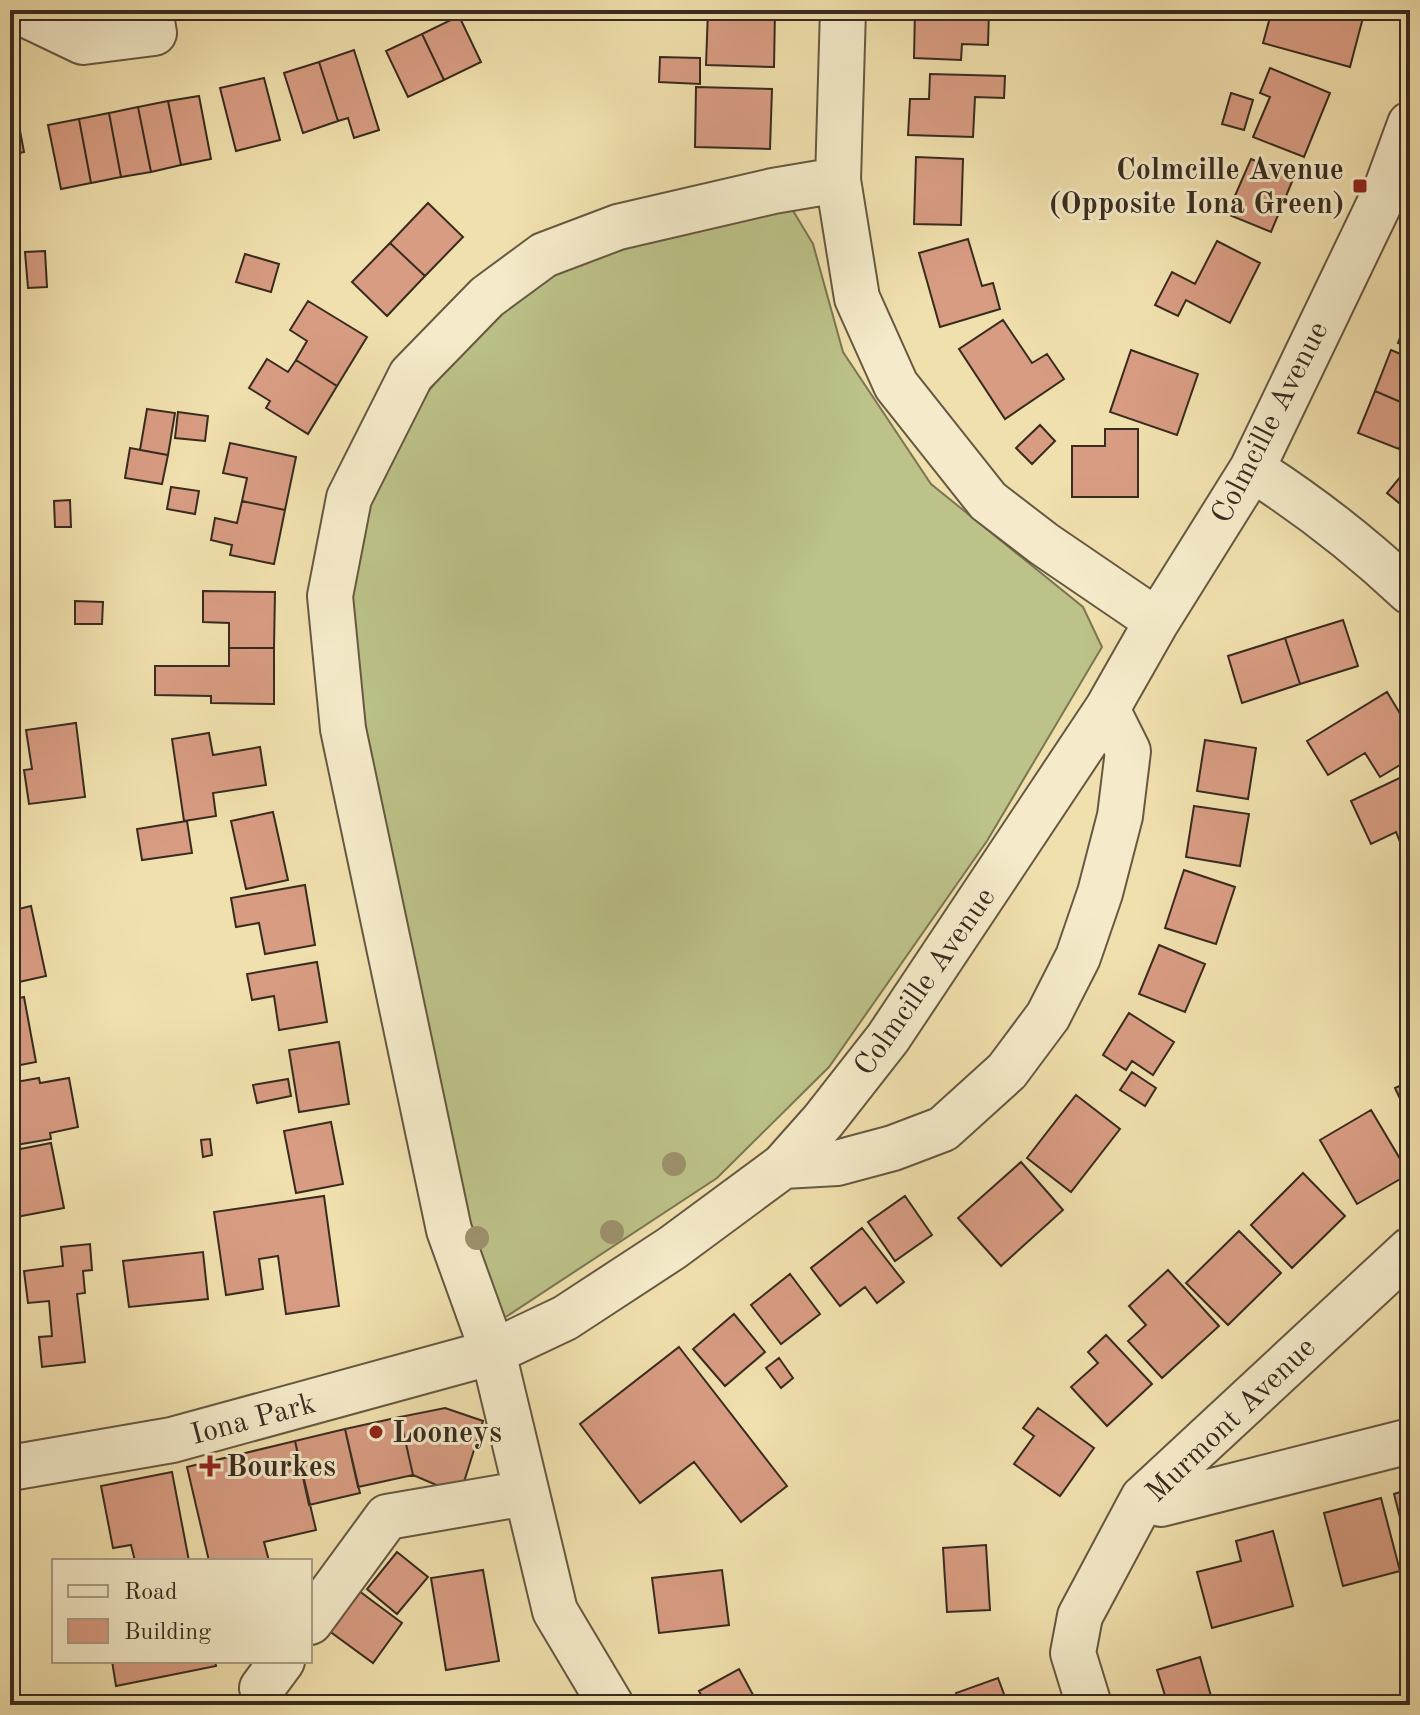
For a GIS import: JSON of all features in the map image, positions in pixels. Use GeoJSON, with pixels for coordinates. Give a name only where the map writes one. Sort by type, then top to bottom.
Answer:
{"type":"FeatureCollection","features":[{"type":"Feature","properties":{"kind":"street"},"geometry":{"type":"LineString","coordinates":[[32,15],[83,42],[154,33],[150,10]]}},
{"type":"Feature","properties":{"kind":"street"},"geometry":{"type":"LineString","coordinates":[[843,10],[838,180],[857,298],[896,385],[988,501],[1044,544],[1157,621]]}},
{"type":"Feature","properties":{"kind":"street","name":"Colmcille Avenue"},"geometry":{"type":"LineString","coordinates":[[493,1352],[565,1318],[672,1248],[783,1166],[888,1038],[1107,709],[1157,621],[1252,469],[1385,192],[1410,124]]}},
{"type":"Feature","properties":{"kind":"street"},"geometry":{"type":"LineString","coordinates":[[611,1705],[555,1611],[493,1352],[449,1230],[343,729],[330,596],[349,498],[411,375],[487,297],[544,255],[618,227],[773,191],[838,180]]}},
{"type":"Feature","properties":{"kind":"street"},"geometry":{"type":"LineString","coordinates":[[1252,469],[1312,509],[1370,554],[1410,592]]}},
{"type":"Feature","properties":{"kind":"street"},"geometry":{"type":"LineString","coordinates":[[783,1166],[837,1163],[893,1148],[943,1129],[1007,1071],[1048,1016],[1078,957],[1100,893],[1120,816],[1128,751],[1107,709]]}},
{"type":"Feature","properties":{"kind":"street","name":"Murmont Avenue"},"geometry":{"type":"LineString","coordinates":[[1089,1705],[1073,1653],[1080,1616],[1143,1498],[1410,1252]]}},
{"type":"Feature","properties":{"kind":"street","name":"Iona Park"},"geometry":{"type":"LineString","coordinates":[[10,1468],[172,1440],[493,1352]]}},
{"type":"Feature","properties":{"kind":"street"},"geometry":{"type":"LineString","coordinates":[[1143,1498],[1161,1504],[1410,1441]]}},
{"type":"Feature","properties":{"kind":"street"},"geometry":{"type":"LineString","coordinates":[[312,1619],[387,1517],[526,1493]]}},
{"type":"Feature","properties":{"kind":"green space"},"geometry":{"type":"Polygon","coordinates":[[[792,209],[813,244],[843,352],[931,484],[1083,607],[1102,647],[987,841],[829,1067],[717,1178],[492,1326],[374,821],[344,600],[385,443],[481,328],[577,259],[792,209]]]}},
{"type":"Feature","properties":{"kind":"building"},"geometry":{"type":"Polygon","coordinates":[[[507,10],[556,10],[553,19],[536,12],[532,20],[507,10]]]}},
{"type":"Feature","properties":{"kind":"building"},"geometry":{"type":"Polygon","coordinates":[[[708,10],[775,11],[774,67],[706,65],[708,10]]]}},
{"type":"Feature","properties":{"kind":"building"},"geometry":{"type":"Polygon","coordinates":[[[915,10],[989,10],[988,45],[962,44],[961,60],[914,58],[915,10]]]}},
{"type":"Feature","properties":{"kind":"building"},"geometry":{"type":"Polygon","coordinates":[[[1272,10],[1365,10],[1350,67],[1263,43],[1272,10]]]}},
{"type":"Feature","properties":{"kind":"building"},"geometry":{"type":"Polygon","coordinates":[[[459,16],[481,62],[444,80],[422,34],[459,16]]]}},
{"type":"Feature","properties":{"kind":"building"},"geometry":{"type":"Polygon","coordinates":[[[422,34],[444,80],[408,97],[386,51],[422,34]]]}},
{"type":"Feature","properties":{"kind":"building"},"geometry":{"type":"Polygon","coordinates":[[[354,50],[379,130],[354,138],[348,118],[338,121],[319,62],[354,50]]]}},
{"type":"Feature","properties":{"kind":"building"},"geometry":{"type":"Polygon","coordinates":[[[660,57],[700,58],[700,84],[659,82],[660,57]]]}},
{"type":"Feature","properties":{"kind":"building"},"geometry":{"type":"Polygon","coordinates":[[[319,62],[338,121],[303,133],[284,73],[319,62]]]}},
{"type":"Feature","properties":{"kind":"building"},"geometry":{"type":"Polygon","coordinates":[[[1270,68],[1330,93],[1304,157],[1253,137],[1270,97],[1260,93],[1270,68]]]}},
{"type":"Feature","properties":{"kind":"building"},"geometry":{"type":"Polygon","coordinates":[[[930,74],[1005,76],[1004,98],[975,97],[973,137],[908,135],[910,99],[929,99],[930,74]]]}},
{"type":"Feature","properties":{"kind":"building"},"geometry":{"type":"Polygon","coordinates":[[[264,78],[280,140],[236,151],[220,88],[264,78]]]}},
{"type":"Feature","properties":{"kind":"building"},"geometry":{"type":"Polygon","coordinates":[[[696,87],[772,89],[770,149],[695,147],[696,87]]]}},
{"type":"Feature","properties":{"kind":"building"},"geometry":{"type":"Polygon","coordinates":[[[10,89],[24,152],[10,155],[10,89]]]}},
{"type":"Feature","properties":{"kind":"building"},"geometry":{"type":"Polygon","coordinates":[[[1231,93],[1253,100],[1244,130],[1222,124],[1231,93]]]}},
{"type":"Feature","properties":{"kind":"building"},"geometry":{"type":"Polygon","coordinates":[[[199,96],[211,159],[181,165],[168,101],[199,96]]]}},
{"type":"Feature","properties":{"kind":"building"},"geometry":{"type":"Polygon","coordinates":[[[168,101],[181,165],[151,172],[138,107],[168,101]]]}},
{"type":"Feature","properties":{"kind":"building"},"geometry":{"type":"Polygon","coordinates":[[[138,107],[151,172],[121,177],[109,113],[138,107]]]}},
{"type":"Feature","properties":{"kind":"building"},"geometry":{"type":"Polygon","coordinates":[[[109,113],[121,177],[91,183],[79,119],[109,113]]]}},
{"type":"Feature","properties":{"kind":"building"},"geometry":{"type":"Polygon","coordinates":[[[79,119],[91,183],[61,189],[48,125],[79,119]]]}},
{"type":"Feature","properties":{"kind":"building"},"geometry":{"type":"Polygon","coordinates":[[[916,157],[963,159],[961,225],[914,224],[916,157]]]}},
{"type":"Feature","properties":{"kind":"building"},"geometry":{"type":"Polygon","coordinates":[[[1251,159],[1294,177],[1271,232],[1227,214],[1251,159]]]}},
{"type":"Feature","properties":{"kind":"building"},"geometry":{"type":"Polygon","coordinates":[[[428,203],[463,237],[425,276],[390,243],[428,203]]]}},
{"type":"Feature","properties":{"kind":"building"},"geometry":{"type":"Polygon","coordinates":[[[968,239],[982,286],[993,283],[1000,309],[940,327],[919,253],[968,239]]]}},
{"type":"Feature","properties":{"kind":"building"},"geometry":{"type":"Polygon","coordinates":[[[1217,241],[1260,263],[1230,323],[1186,300],[1178,316],[1155,305],[1172,272],[1195,284],[1217,241]]]}},
{"type":"Feature","properties":{"kind":"building"},"geometry":{"type":"Polygon","coordinates":[[[390,243],[425,276],[387,316],[352,282],[390,243]]]}},
{"type":"Feature","properties":{"kind":"building"},"geometry":{"type":"Polygon","coordinates":[[[45,251],[47,287],[28,288],[25,252],[45,251]]]}},
{"type":"Feature","properties":{"kind":"building"},"geometry":{"type":"Polygon","coordinates":[[[245,254],[279,264],[271,292],[236,282],[245,254]]]}},
{"type":"Feature","properties":{"kind":"building"},"geometry":{"type":"Polygon","coordinates":[[[308,301],[367,337],[337,386],[296,360],[307,341],[290,330],[308,301]]]}},
{"type":"Feature","properties":{"kind":"building"},"geometry":{"type":"Polygon","coordinates":[[[1410,312],[1410,348],[1398,343],[1410,312]]]}},
{"type":"Feature","properties":{"kind":"building"},"geometry":{"type":"Polygon","coordinates":[[[1003,320],[1032,363],[1047,354],[1064,379],[1005,419],[959,349],[1003,320]]]}},
{"type":"Feature","properties":{"kind":"building"},"geometry":{"type":"Polygon","coordinates":[[[1131,350],[1198,374],[1177,435],[1110,412],[1131,350]]]}},
{"type":"Feature","properties":{"kind":"building"},"geometry":{"type":"Polygon","coordinates":[[[1391,350],[1410,358],[1410,406],[1375,391],[1391,350]]]}},
{"type":"Feature","properties":{"kind":"building"},"geometry":{"type":"Polygon","coordinates":[[[267,359],[288,372],[296,360],[337,386],[308,434],[266,408],[270,401],[249,388],[267,359]]]}},
{"type":"Feature","properties":{"kind":"building"},"geometry":{"type":"Polygon","coordinates":[[[1375,391],[1410,406],[1410,423],[1399,449],[1358,433],[1375,391]]]}},
{"type":"Feature","properties":{"kind":"building"},"geometry":{"type":"Polygon","coordinates":[[[147,409],[175,413],[168,455],[140,450],[147,409]]]}},
{"type":"Feature","properties":{"kind":"building"},"geometry":{"type":"Polygon","coordinates":[[[178,412],[208,416],[205,441],[175,438],[178,412]]]}},
{"type":"Feature","properties":{"kind":"building"},"geometry":{"type":"Polygon","coordinates":[[[1040,425],[1055,441],[1032,464],[1016,448],[1040,425]]]}},
{"type":"Feature","properties":{"kind":"building"},"geometry":{"type":"Polygon","coordinates":[[[1105,429],[1138,429],[1138,497],[1072,497],[1072,446],[1105,446],[1105,429]]]}},
{"type":"Feature","properties":{"kind":"building"},"geometry":{"type":"Polygon","coordinates":[[[230,443],[296,457],[285,510],[242,501],[247,478],[223,473],[230,443]]]}},
{"type":"Feature","properties":{"kind":"building"},"geometry":{"type":"Polygon","coordinates":[[[130,448],[168,455],[162,484],[125,478],[130,448]]]}},
{"type":"Feature","properties":{"kind":"building"},"geometry":{"type":"Polygon","coordinates":[[[1410,465],[1410,512],[1387,493],[1410,465]]]}},
{"type":"Feature","properties":{"kind":"building"},"geometry":{"type":"Polygon","coordinates":[[[171,487],[199,491],[195,514],[167,509],[171,487]]]}},
{"type":"Feature","properties":{"kind":"building"},"geometry":{"type":"Polygon","coordinates":[[[70,500],[71,527],[55,527],[54,501],[70,500]]]}},
{"type":"Feature","properties":{"kind":"building"},"geometry":{"type":"Polygon","coordinates":[[[242,501],[285,510],[274,564],[230,555],[232,545],[211,540],[215,518],[237,523],[242,501]]]}},
{"type":"Feature","properties":{"kind":"building"},"geometry":{"type":"Polygon","coordinates":[[[203,591],[275,592],[274,648],[229,648],[229,623],[203,622],[203,591]]]}},
{"type":"Feature","properties":{"kind":"building"},"geometry":{"type":"Polygon","coordinates":[[[75,601],[103,602],[102,624],[75,624],[75,601]]]}},
{"type":"Feature","properties":{"kind":"building"},"geometry":{"type":"Polygon","coordinates":[[[1343,620],[1358,666],[1300,684],[1285,638],[1343,620]]]}},
{"type":"Feature","properties":{"kind":"building"},"geometry":{"type":"Polygon","coordinates":[[[1285,638],[1300,684],[1242,703],[1228,656],[1285,638]]]}},
{"type":"Feature","properties":{"kind":"building"},"geometry":{"type":"Polygon","coordinates":[[[229,648],[274,648],[274,704],[211,703],[211,696],[155,695],[155,666],[229,666],[229,648]]]}},
{"type":"Feature","properties":{"kind":"building"},"geometry":{"type":"Polygon","coordinates":[[[1387,692],[1410,730],[1410,759],[1380,777],[1365,753],[1328,775],[1307,741],[1387,692]]]}},
{"type":"Feature","properties":{"kind":"building"},"geometry":{"type":"Polygon","coordinates":[[[76,723],[85,797],[29,804],[24,770],[32,769],[26,730],[76,723]]]}},
{"type":"Feature","properties":{"kind":"building"},"geometry":{"type":"Polygon","coordinates":[[[209,733],[213,755],[260,747],[266,785],[213,793],[216,816],[184,821],[172,739],[209,733]]]}},
{"type":"Feature","properties":{"kind":"building"},"geometry":{"type":"Polygon","coordinates":[[[1205,740],[1256,748],[1248,799],[1197,791],[1205,740]]]}},
{"type":"Feature","properties":{"kind":"building"},"geometry":{"type":"Polygon","coordinates":[[[1410,773],[1410,843],[1400,842],[1396,832],[1371,844],[1351,801],[1410,773]]]}},
{"type":"Feature","properties":{"kind":"building"},"geometry":{"type":"Polygon","coordinates":[[[1194,806],[1249,814],[1240,866],[1186,857],[1194,806]]]}},
{"type":"Feature","properties":{"kind":"building"},"geometry":{"type":"Polygon","coordinates":[[[273,812],[288,880],[246,889],[231,821],[273,812]]]}},
{"type":"Feature","properties":{"kind":"building"},"geometry":{"type":"Polygon","coordinates":[[[187,821],[192,853],[142,860],[137,829],[187,821]]]}},
{"type":"Feature","properties":{"kind":"building"},"geometry":{"type":"Polygon","coordinates":[[[1184,870],[1235,887],[1216,944],[1165,928],[1184,870]]]}},
{"type":"Feature","properties":{"kind":"building"},"geometry":{"type":"Polygon","coordinates":[[[305,885],[315,945],[265,954],[259,923],[236,927],[231,898],[305,885]]]}},
{"type":"Feature","properties":{"kind":"building"},"geometry":{"type":"Polygon","coordinates":[[[31,906],[46,976],[10,984],[10,911],[31,906]]]}},
{"type":"Feature","properties":{"kind":"building"},"geometry":{"type":"Polygon","coordinates":[[[1159,945],[1205,964],[1185,1012],[1139,994],[1159,945]]]}},
{"type":"Feature","properties":{"kind":"building"},"geometry":{"type":"Polygon","coordinates":[[[317,962],[327,1022],[279,1030],[274,996],[252,1000],[247,974],[317,962]]]}},
{"type":"Feature","properties":{"kind":"building"},"geometry":{"type":"Polygon","coordinates":[[[24,997],[36,1062],[10,1067],[10,1000],[24,997]]]}},
{"type":"Feature","properties":{"kind":"building"},"geometry":{"type":"Polygon","coordinates":[[[1129,1013],[1174,1042],[1153,1075],[1132,1061],[1126,1070],[1103,1055],[1129,1013]]]}},
{"type":"Feature","properties":{"kind":"building"},"geometry":{"type":"Polygon","coordinates":[[[339,1042],[349,1104],[299,1112],[289,1050],[339,1042]]]}},
{"type":"Feature","properties":{"kind":"building"},"geometry":{"type":"Polygon","coordinates":[[[1132,1072],[1156,1088],[1145,1106],[1120,1090],[1132,1072]]]}},
{"type":"Feature","properties":{"kind":"building"},"geometry":{"type":"Polygon","coordinates":[[[39,1078],[40,1083],[69,1078],[78,1127],[50,1133],[51,1139],[10,1146],[10,1083],[39,1078]]]}},
{"type":"Feature","properties":{"kind":"building"},"geometry":{"type":"Polygon","coordinates":[[[288,1079],[291,1096],[257,1103],[253,1085],[288,1079]]]}},
{"type":"Feature","properties":{"kind":"building"},"geometry":{"type":"Polygon","coordinates":[[[1410,1081],[1410,1120],[1395,1088],[1410,1081]]]}},
{"type":"Feature","properties":{"kind":"building"},"geometry":{"type":"Polygon","coordinates":[[[1076,1095],[1120,1129],[1071,1192],[1027,1158],[1076,1095]]]}},
{"type":"Feature","properties":{"kind":"building"},"geometry":{"type":"Polygon","coordinates":[[[1371,1110],[1409,1174],[1357,1204],[1320,1140],[1371,1110]]]}},
{"type":"Feature","properties":{"kind":"building"},"geometry":{"type":"Polygon","coordinates":[[[331,1122],[343,1184],[296,1193],[284,1131],[331,1122]]]}},
{"type":"Feature","properties":{"kind":"building"},"geometry":{"type":"Polygon","coordinates":[[[210,1139],[212,1155],[203,1157],[201,1140],[210,1139]]]}},
{"type":"Feature","properties":{"kind":"building"},"geometry":{"type":"Polygon","coordinates":[[[51,1143],[64,1208],[11,1218],[10,1151],[51,1143]]]}},
{"type":"Feature","properties":{"kind":"building"},"geometry":{"type":"Polygon","coordinates":[[[1021,1162],[1063,1210],[1001,1266],[958,1218],[1021,1162]]]}},
{"type":"Feature","properties":{"kind":"building"},"geometry":{"type":"Polygon","coordinates":[[[1303,1173],[1345,1216],[1292,1268],[1251,1225],[1303,1173]]]}},
{"type":"Feature","properties":{"kind":"building"},"geometry":{"type":"Polygon","coordinates":[[[324,1196],[339,1306],[286,1314],[278,1256],[259,1259],[263,1289],[226,1295],[214,1212],[324,1196]]]}},
{"type":"Feature","properties":{"kind":"building"},"geometry":{"type":"Polygon","coordinates":[[[905,1196],[932,1235],[895,1261],[868,1222],[905,1196]]]}},
{"type":"Feature","properties":{"kind":"building"},"geometry":{"type":"Polygon","coordinates":[[[862,1228],[904,1282],[877,1303],[865,1287],[840,1306],[811,1268],[862,1228]]]}},
{"type":"Feature","properties":{"kind":"building"},"geometry":{"type":"Polygon","coordinates":[[[1239,1231],[1281,1273],[1228,1325],[1186,1283],[1239,1231]]]}},
{"type":"Feature","properties":{"kind":"building"},"geometry":{"type":"Polygon","coordinates":[[[90,1244],[92,1270],[83,1271],[85,1293],[77,1294],[85,1362],[42,1367],[39,1337],[52,1336],[49,1301],[28,1303],[24,1271],[63,1266],[61,1247],[90,1244]]]}},
{"type":"Feature","properties":{"kind":"building"},"geometry":{"type":"Polygon","coordinates":[[[203,1252],[208,1299],[129,1307],[123,1261],[203,1252]]]}},
{"type":"Feature","properties":{"kind":"building"},"geometry":{"type":"Polygon","coordinates":[[[1168,1270],[1219,1326],[1162,1378],[1128,1341],[1146,1325],[1129,1306],[1168,1270]]]}},
{"type":"Feature","properties":{"kind":"building"},"geometry":{"type":"Polygon","coordinates":[[[790,1274],[820,1314],[781,1344],[751,1305],[790,1274]]]}},
{"type":"Feature","properties":{"kind":"building"},"geometry":{"type":"Polygon","coordinates":[[[734,1314],[765,1352],[725,1386],[693,1349],[734,1314]]]}},
{"type":"Feature","properties":{"kind":"building"},"geometry":{"type":"Polygon","coordinates":[[[1106,1335],[1152,1384],[1107,1426],[1071,1387],[1098,1363],[1088,1352],[1106,1335]]]}},
{"type":"Feature","properties":{"kind":"building"},"geometry":{"type":"Polygon","coordinates":[[[679,1347],[787,1486],[741,1522],[694,1462],[640,1503],[580,1424],[679,1347]]]}},
{"type":"Feature","properties":{"kind":"building"},"geometry":{"type":"Polygon","coordinates":[[[779,1358],[793,1378],[781,1388],[766,1368],[779,1358]]]}},
{"type":"Feature","properties":{"kind":"building"},"geometry":{"type":"Polygon","coordinates":[[[445,1408],[483,1421],[464,1482],[455,1493],[413,1475],[400,1417],[445,1408]]]}},
{"type":"Feature","properties":{"kind":"building"},"geometry":{"type":"Polygon","coordinates":[[[1038,1408],[1094,1448],[1060,1496],[1014,1464],[1034,1436],[1023,1428],[1038,1408]]]}},
{"type":"Feature","properties":{"kind":"building"},"geometry":{"type":"Polygon","coordinates":[[[400,1417],[413,1475],[358,1487],[345,1429],[400,1417]]]}},
{"type":"Feature","properties":{"kind":"building"},"geometry":{"type":"Polygon","coordinates":[[[345,1429],[360,1493],[309,1505],[295,1441],[345,1429]]]}},
{"type":"Feature","properties":{"kind":"building"},"geometry":{"type":"Polygon","coordinates":[[[295,1441],[316,1530],[264,1542],[268,1559],[209,1559],[187,1467],[295,1441]]]}},
{"type":"Feature","properties":{"kind":"building"},"geometry":{"type":"Polygon","coordinates":[[[172,1472],[189,1559],[134,1559],[131,1545],[113,1548],[101,1486],[172,1472]]]}},
{"type":"Feature","properties":{"kind":"building"},"geometry":{"type":"Polygon","coordinates":[[[1410,1489],[1410,1544],[1407,1545],[1394,1494],[1410,1489]]]}},
{"type":"Feature","properties":{"kind":"building"},"geometry":{"type":"Polygon","coordinates":[[[1381,1498],[1400,1571],[1343,1586],[1324,1513],[1381,1498]]]}},
{"type":"Feature","properties":{"kind":"building"},"geometry":{"type":"Polygon","coordinates":[[[1273,1531],[1293,1606],[1212,1628],[1197,1572],[1241,1561],[1236,1541],[1273,1531]]]}},
{"type":"Feature","properties":{"kind":"building"},"geometry":{"type":"Polygon","coordinates":[[[986,1545],[990,1610],[947,1612],[943,1548],[986,1545]]]}},
{"type":"Feature","properties":{"kind":"building"},"geometry":{"type":"Polygon","coordinates":[[[397,1552],[428,1577],[397,1614],[367,1589],[397,1552]]]}},
{"type":"Feature","properties":{"kind":"building"},"geometry":{"type":"Polygon","coordinates":[[[483,1570],[499,1661],[446,1670],[431,1578],[483,1570]]]}},
{"type":"Feature","properties":{"kind":"building"},"geometry":{"type":"Polygon","coordinates":[[[722,1570],[729,1625],[659,1633],[652,1578],[722,1570]]]}},
{"type":"Feature","properties":{"kind":"building"},"geometry":{"type":"Polygon","coordinates":[[[351,1585],[402,1623],[373,1663],[321,1625],[351,1585]]]}},
{"type":"Feature","properties":{"kind":"building"},"geometry":{"type":"Polygon","coordinates":[[[1200,1657],[1211,1696],[1183,1705],[1168,1705],[1157,1670],[1200,1657]]]}},
{"type":"Feature","properties":{"kind":"building"},"geometry":{"type":"Polygon","coordinates":[[[112,1663],[215,1663],[216,1666],[116,1686],[112,1663]]]}},
{"type":"Feature","properties":{"kind":"building"},"geometry":{"type":"Polygon","coordinates":[[[739,1669],[758,1704],[706,1705],[699,1691],[739,1669]]]}},
{"type":"Feature","properties":{"kind":"building"},"geometry":{"type":"Polygon","coordinates":[[[998,1678],[1008,1705],[960,1705],[956,1693],[998,1678]]]}},
{"type":"Feature","properties":{"kind":"building"},"geometry":{"type":"Polygon","coordinates":[[[1211,1696],[1214,1705],[1183,1705],[1211,1696]]]}},
{"type":"Feature","properties":{"kind":"place","name":"Colmcille Avenue (Opposite Iona Green)"},"geometry":{"type":"Point","coordinates":[1360,186]}},
{"type":"Feature","properties":{"kind":"place","name":"Looneys"},"geometry":{"type":"Point","coordinates":[376,1432]}},
{"type":"Feature","properties":{"kind":"place","name":"Bourkes"},"geometry":{"type":"Point","coordinates":[210,1466]}}]}
